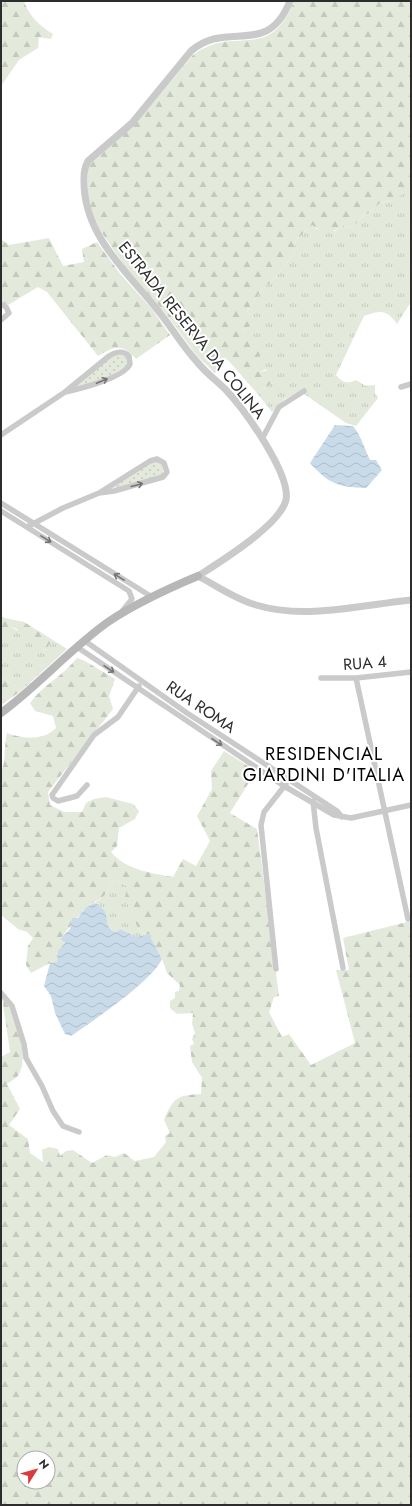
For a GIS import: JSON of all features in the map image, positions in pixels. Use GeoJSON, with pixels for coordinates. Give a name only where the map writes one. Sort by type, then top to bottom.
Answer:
{"type":"FeatureCollection","features":[{"type":"Feature","properties":{"kind":"main road"},"geometry":{"type":"LineString","coordinates":[[1,713],[46,677],[77,647],[113,619],[152,597],[198,576]]}},
{"type":"Feature","properties":{"kind":"street","name":"ESTRADA RESERVA DA COLINA"},"geometry":{"type":"LineString","coordinates":[[198,576],[229,556],[261,531],[282,508],[286,500],[285,482],[262,439],[239,405],[226,390],[199,365],[157,309],[116,261],[99,236],[90,216],[84,192],[84,170],[88,161],[138,116],[196,47],[223,37],[254,36],[268,32],[282,18],[290,1]]}},
{"type":"Feature","properties":{"kind":"street"},"geometry":{"type":"LineString","coordinates":[[1,304],[6,307],[9,313],[1,320]]}},
{"type":"Feature","properties":{"kind":"street"},"geometry":{"type":"LineString","coordinates":[[1,435],[65,392],[114,353],[123,352],[129,356],[130,364],[124,371],[88,387],[65,392]]}},
{"type":"Feature","properties":{"kind":"street"},"geometry":{"type":"LineString","coordinates":[[401,387],[411,384]]}},
{"type":"Feature","properties":{"kind":"street"},"geometry":{"type":"LineString","coordinates":[[262,439],[279,407],[304,391]]}},
{"type":"Feature","properties":{"kind":"street"},"geometry":{"type":"LineString","coordinates":[[27,527],[32,523],[99,493],[145,463],[157,459],[164,464],[167,472],[163,477],[114,491],[99,493]]}},
{"type":"Feature","properties":{"kind":"street"},"geometry":{"type":"LineString","coordinates":[[1,503],[152,597]]}},
{"type":"Feature","properties":{"kind":"street"},"geometry":{"type":"LineString","coordinates":[[1,511],[129,591],[132,599],[113,619]]}},
{"type":"Feature","properties":{"kind":"street"},"geometry":{"type":"LineString","coordinates":[[198,576],[244,601],[274,609],[321,611],[411,600]]}},
{"type":"Feature","properties":{"kind":"street","name":"RUA ROMA"},"geometry":{"type":"LineString","coordinates":[[85,641],[141,682],[288,780],[334,815],[351,818],[384,811]]}},
{"type":"Feature","properties":{"kind":"street","name":"RUA ROMA"},"geometry":{"type":"LineString","coordinates":[[77,647],[284,786],[314,800]]}},
{"type":"Feature","properties":{"kind":"street","name":"RUA 4"},"geometry":{"type":"LineString","coordinates":[[321,678],[356,678],[411,672]]}},
{"type":"Feature","properties":{"kind":"street"},"geometry":{"type":"LineString","coordinates":[[356,678],[408,919]]}},
{"type":"Feature","properties":{"kind":"street"},"geometry":{"type":"LineString","coordinates":[[87,785],[74,797],[58,801],[53,798],[52,795],[94,735],[118,717],[141,682]]}},
{"type":"Feature","properties":{"kind":"street"},"geometry":{"type":"LineString","coordinates":[[183,719],[187,713]]}},
{"type":"Feature","properties":{"kind":"street"},"geometry":{"type":"LineString","coordinates":[[276,969],[260,825],[264,812],[288,780]]}},
{"type":"Feature","properties":{"kind":"street"},"geometry":{"type":"LineString","coordinates":[[314,800],[316,828],[343,968]]}},
{"type":"Feature","properties":{"kind":"street"},"geometry":{"type":"LineString","coordinates":[[384,811],[411,806]]}},
{"type":"Feature","properties":{"kind":"street"},"geometry":{"type":"LineString","coordinates":[[1,993],[12,1006],[24,1044],[26,1058],[42,1086],[53,1111],[64,1126],[79,1132]]}},
{"type":"Feature","properties":{"kind":"green space"},"geometry":{"type":"Polygon","coordinates":[[[1,1],[24,1],[36,20],[53,34],[51,39],[39,37],[38,48],[19,60],[1,86],[1,1]]]}},
{"type":"Feature","properties":{"kind":"green space"},"geometry":{"type":"Polygon","coordinates":[[[294,1],[411,1],[411,186],[409,186],[405,193],[391,201],[380,203],[362,217],[354,226],[349,228],[344,225],[328,232],[312,225],[296,240],[294,254],[272,281],[262,289],[247,312],[253,316],[254,320],[252,325],[244,330],[245,334],[257,348],[260,355],[252,363],[260,372],[272,369],[276,373],[275,382],[256,392],[227,359],[215,373],[197,356],[166,314],[126,268],[100,230],[93,215],[88,199],[88,170],[90,164],[135,124],[193,55],[209,46],[223,42],[262,38],[273,32],[284,20],[294,1]]]}},
{"type":"Feature","properties":{"kind":"green space"},"geometry":{"type":"Polygon","coordinates":[[[411,186],[411,302],[397,324],[390,316],[383,312],[364,316],[336,375],[345,382],[356,380],[366,386],[375,385],[375,393],[378,398],[356,426],[346,423],[300,391],[285,399],[272,412],[256,392],[275,382],[266,369],[260,372],[251,363],[260,355],[259,351],[245,336],[244,330],[252,325],[253,316],[247,312],[262,289],[272,281],[294,254],[296,240],[312,225],[317,229],[335,231],[344,225],[349,228],[354,226],[362,217],[380,203],[391,201],[411,186]]]}},
{"type":"Feature","properties":{"kind":"green space"},"geometry":{"type":"Polygon","coordinates":[[[49,238],[63,266],[84,262],[82,249],[97,242],[121,275],[152,309],[170,335],[136,359],[127,350],[122,348],[114,348],[98,356],[47,292],[38,287],[8,305],[1,301],[1,239],[9,245],[49,238]]]}},
{"type":"Feature","properties":{"kind":"green space"},"geometry":{"type":"Polygon","coordinates":[[[114,355],[126,355],[128,365],[122,369],[102,380],[72,388],[114,355]]]}},
{"type":"Feature","properties":{"kind":"green space"},"geometry":{"type":"Polygon","coordinates":[[[156,461],[163,467],[162,476],[109,489],[145,465],[156,461]]]}},
{"type":"Feature","properties":{"kind":"green space"},"geometry":{"type":"Polygon","coordinates":[[[1,616],[24,622],[53,640],[45,650],[19,634],[17,629],[10,626],[1,639],[1,616]]]}},
{"type":"Feature","properties":{"kind":"green space"},"geometry":{"type":"Polygon","coordinates":[[[9,625],[45,650],[53,640],[67,649],[21,691],[1,676],[1,639],[9,625]]]}},
{"type":"Feature","properties":{"kind":"green space"},"geometry":{"type":"Polygon","coordinates":[[[77,658],[85,661],[115,679],[109,696],[113,709],[48,792],[50,805],[64,812],[82,812],[86,803],[94,799],[106,797],[133,804],[139,811],[135,819],[119,828],[117,846],[111,852],[131,867],[173,877],[183,859],[196,866],[210,841],[197,816],[212,789],[211,771],[224,751],[256,771],[230,813],[257,829],[279,996],[274,997],[269,1012],[282,1037],[289,1034],[311,1065],[355,1043],[336,970],[349,970],[343,938],[411,921],[411,1505],[1,1505],[1,1057],[10,1052],[2,997],[8,1001],[20,1038],[23,1057],[19,1074],[7,1084],[20,1109],[9,1125],[28,1139],[30,1153],[43,1162],[42,1150],[49,1147],[58,1149],[60,1156],[66,1151],[73,1150],[92,1163],[107,1155],[115,1157],[124,1153],[135,1161],[154,1157],[166,1142],[165,1136],[170,1133],[164,1120],[173,1102],[186,1095],[201,1094],[202,1078],[192,1062],[190,1046],[194,1044],[192,1039],[195,1033],[192,1024],[193,1013],[177,1014],[170,1008],[170,1001],[175,998],[175,992],[179,991],[180,985],[167,973],[162,959],[149,934],[146,935],[138,928],[125,898],[127,886],[115,879],[104,896],[86,907],[60,939],[65,943],[57,962],[50,963],[31,973],[26,965],[28,946],[33,938],[27,932],[18,929],[1,915],[1,770],[4,763],[7,733],[20,737],[33,738],[45,735],[56,728],[53,716],[35,711],[30,703],[41,691],[66,670],[77,658]]]}},
{"type":"Feature","properties":{"kind":"green space"},"geometry":{"type":"Polygon","coordinates":[[[1,676],[21,691],[1,705],[1,676]]]}},
{"type":"Feature","properties":{"kind":"green space"},"geometry":{"type":"Polygon","coordinates":[[[115,879],[127,886],[138,928],[146,935],[137,937],[120,929],[116,932],[112,930],[107,922],[103,910],[100,906],[94,903],[104,896],[115,879]]]}},
{"type":"Feature","properties":{"kind":"water"},"geometry":{"type":"Polygon","coordinates":[[[335,425],[353,426],[361,438],[370,460],[376,460],[382,470],[366,488],[348,487],[335,483],[323,476],[310,463],[335,425]]]}},
{"type":"Feature","properties":{"kind":"water"},"geometry":{"type":"Polygon","coordinates":[[[94,903],[104,910],[111,930],[116,932],[120,929],[137,937],[149,934],[162,959],[147,978],[135,989],[71,1036],[65,1034],[55,1013],[51,996],[44,986],[50,963],[57,962],[58,951],[65,943],[60,939],[70,929],[72,918],[78,918],[86,907],[94,903]]]}},
{"type":"Feature","properties":{"kind":"district","name":"RESIDENCIAL GIARDINI D'ITALIA"},"geometry":{"type":"Point","coordinates":[324,764]}}]}
